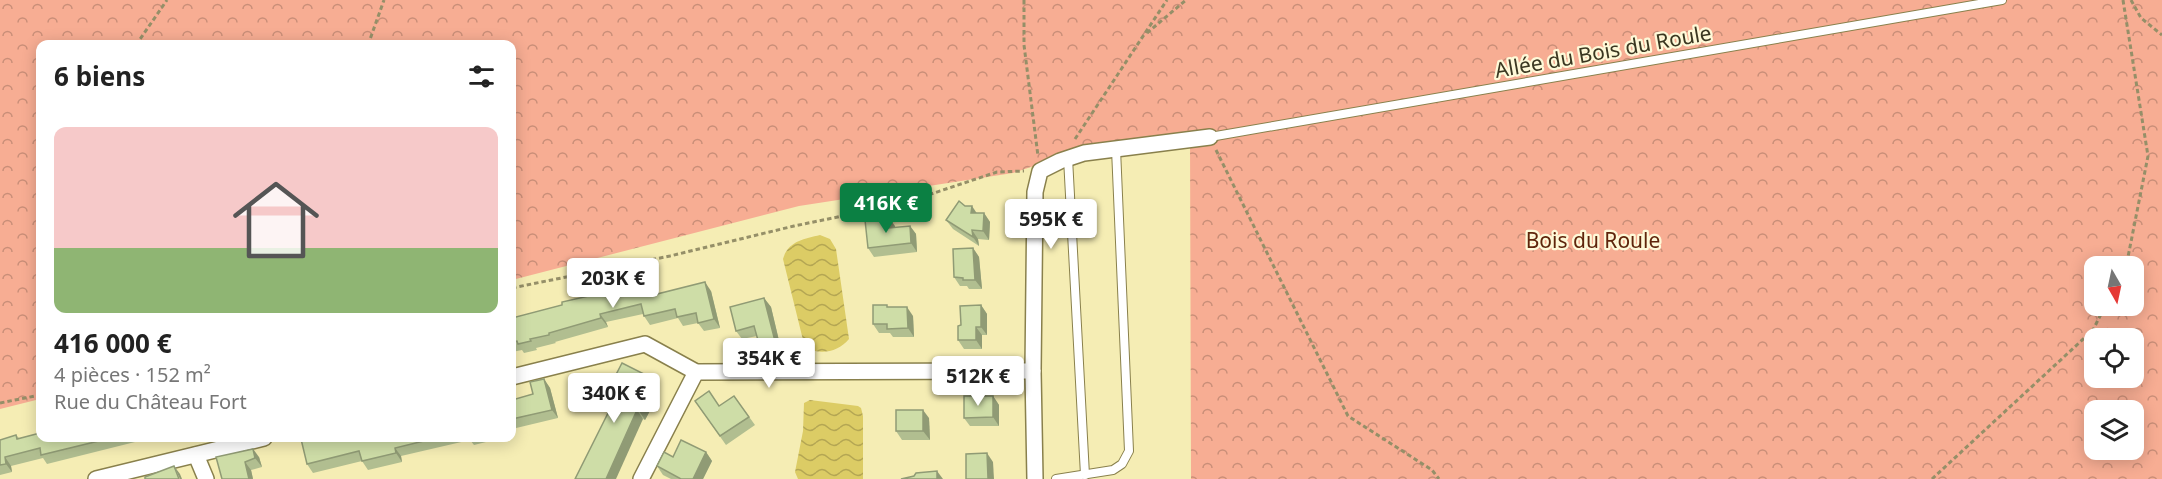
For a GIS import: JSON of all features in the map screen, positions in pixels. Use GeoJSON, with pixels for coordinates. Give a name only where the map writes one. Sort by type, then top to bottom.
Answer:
{"type":"FeatureCollection","features":[{"type":"Feature","properties":{"kind":"street"},"geometry":{"type":"LineString","coordinates":[[1035,479],[1033,371],[1035,192],[1040,171],[1064,159],[1084,153],[1210,137]]}},
{"type":"Feature","properties":{"kind":"street"},"geometry":{"type":"LineString","coordinates":[[516,376],[645,345],[696,372],[1033,371]]}},
{"type":"Feature","properties":{"kind":"street"},"geometry":{"type":"LineString","coordinates":[[641,479],[696,372]]}},
{"type":"Feature","properties":{"kind":"street"},"geometry":{"type":"LineString","coordinates":[[96,479],[247,442]]}},
{"type":"Feature","properties":{"kind":"street"},"geometry":{"type":"LineString","coordinates":[[196,454],[206,479]]}},
{"type":"Feature","properties":{"kind":"lane","name":"Allée du Bois du Roule"},"geometry":{"type":"LineString","coordinates":[[1210,137],[2002,0]]}},
{"type":"Feature","properties":{"kind":"lane"},"geometry":{"type":"LineString","coordinates":[[1056,479],[1113,470],[1122,464],[1129,451],[1116,149]]}},
{"type":"Feature","properties":{"kind":"lane"},"geometry":{"type":"LineString","coordinates":[[1064,159],[1085,475]]}},
{"type":"Feature","properties":{"kind":"path"},"geometry":{"type":"LineString","coordinates":[[139,40],[167,0]]}},
{"type":"Feature","properties":{"kind":"path"},"geometry":{"type":"LineString","coordinates":[[370,40],[384,0]]}},
{"type":"Feature","properties":{"kind":"path"},"geometry":{"type":"LineString","coordinates":[[516,287],[670,256],[794,226],[901,204],[997,172],[1040,171],[1024,45],[1024,0]]}},
{"type":"Feature","properties":{"kind":"path"},"geometry":{"type":"LineString","coordinates":[[1064,159],[1167,0]]}},
{"type":"Feature","properties":{"kind":"path"},"geometry":{"type":"LineString","coordinates":[[1143,36],[1186,0]]}},
{"type":"Feature","properties":{"kind":"path"},"geometry":{"type":"LineString","coordinates":[[2123,0],[2148,156],[2128,256]]}},
{"type":"Feature","properties":{"kind":"path"},"geometry":{"type":"LineString","coordinates":[[2131,0],[2141,18],[2162,35]]}},
{"type":"Feature","properties":{"kind":"path"},"geometry":{"type":"LineString","coordinates":[[1210,137],[1348,416],[1432,470],[1439,479]]}},
{"type":"Feature","properties":{"kind":"path"},"geometry":{"type":"LineString","coordinates":[[1932,479],[2093,330],[2101,316]]}},
{"type":"Feature","properties":{"kind":"path"},"geometry":{"type":"LineString","coordinates":[[0,403],[36,396]]}},
{"type":"Feature","properties":{"kind":"green space","name":"Bois du Roule"},"geometry":{"type":"Polygon","coordinates":[[[0,0],[2162,0],[2162,479],[1191,479],[1190,136],[1093,146],[1013,173],[799,206],[516,279],[516,40],[36,40],[36,400],[0,409],[0,0]]]}},
{"type":"Feature","properties":{"kind":"water"},"geometry":{"type":"Polygon","coordinates":[[[820,235],[830,239],[836,249],[849,339],[840,347],[823,352],[805,348],[783,259],[785,253],[793,245],[820,235]]]}},
{"type":"Feature","properties":{"kind":"water"},"geometry":{"type":"Polygon","coordinates":[[[810,400],[861,408],[863,479],[798,479],[795,472],[803,431],[804,403],[810,400]]]}},
{"type":"Feature","properties":{"kind":"building"},"geometry":{"type":"Polygon","coordinates":[[[959,201],[965,206],[972,206],[971,213],[984,213],[983,231],[972,230],[973,237],[946,220],[959,201]]]}},
{"type":"Feature","properties":{"kind":"building"},"geometry":{"type":"Polygon","coordinates":[[[889,218],[889,228],[910,226],[911,243],[868,248],[865,220],[889,218]]]}},
{"type":"Feature","properties":{"kind":"building"},"geometry":{"type":"Polygon","coordinates":[[[973,248],[975,280],[954,277],[953,249],[973,248]]]}},
{"type":"Feature","properties":{"kind":"building"},"geometry":{"type":"Polygon","coordinates":[[[650,282],[653,295],[705,282],[714,319],[698,323],[696,313],[677,317],[675,309],[644,316],[641,304],[600,314],[601,318],[518,344],[516,317],[562,305],[562,302],[650,282]]]}},
{"type":"Feature","properties":{"kind":"building"},"geometry":{"type":"Polygon","coordinates":[[[764,298],[775,341],[759,344],[754,326],[736,331],[730,307],[764,298]]]}},
{"type":"Feature","properties":{"kind":"building"},"geometry":{"type":"Polygon","coordinates":[[[873,305],[907,307],[908,328],[887,329],[887,324],[873,324],[873,305]]]}},
{"type":"Feature","properties":{"kind":"building"},"geometry":{"type":"Polygon","coordinates":[[[981,305],[981,327],[976,327],[976,340],[958,340],[958,326],[961,325],[960,306],[981,305]]]}},
{"type":"Feature","properties":{"kind":"building"},"geometry":{"type":"Polygon","coordinates":[[[622,363],[646,375],[638,392],[647,397],[639,411],[637,410],[606,479],[575,479],[615,399],[606,394],[622,363]]]}},
{"type":"Feature","properties":{"kind":"building"},"geometry":{"type":"Polygon","coordinates":[[[544,379],[552,410],[516,418],[516,399],[533,394],[530,382],[544,379]]]}},
{"type":"Feature","properties":{"kind":"building"},"geometry":{"type":"Polygon","coordinates":[[[709,391],[719,406],[734,396],[749,417],[720,436],[695,401],[709,391]]]}},
{"type":"Feature","properties":{"kind":"building"},"geometry":{"type":"Polygon","coordinates":[[[964,396],[993,396],[993,417],[964,418],[964,396]]]}},
{"type":"Feature","properties":{"kind":"building"},"geometry":{"type":"Polygon","coordinates":[[[896,410],[923,410],[923,431],[896,431],[896,410]]]}},
{"type":"Feature","properties":{"kind":"building"},"geometry":{"type":"Polygon","coordinates":[[[36,434],[36,442],[95,442],[41,455],[40,448],[5,457],[6,464],[0,465],[0,440],[16,435],[17,439],[36,434]]]}},
{"type":"Feature","properties":{"kind":"building"},"geometry":{"type":"Polygon","coordinates":[[[681,440],[706,452],[693,479],[681,479],[657,466],[664,452],[673,457],[681,440]]]}},
{"type":"Feature","properties":{"kind":"building"},"geometry":{"type":"Polygon","coordinates":[[[302,442],[420,442],[395,448],[396,453],[362,461],[359,451],[307,464],[302,442]]]}},
{"type":"Feature","properties":{"kind":"building"},"geometry":{"type":"Polygon","coordinates":[[[253,449],[255,458],[245,462],[249,479],[222,479],[216,457],[253,449]]]}},
{"type":"Feature","properties":{"kind":"building"},"geometry":{"type":"Polygon","coordinates":[[[987,453],[988,478],[991,479],[966,479],[966,454],[987,453]]]}},
{"type":"Feature","properties":{"kind":"building"},"geometry":{"type":"Polygon","coordinates":[[[174,466],[179,479],[145,479],[145,477],[174,466]]]}},
{"type":"Feature","properties":{"kind":"building"},"geometry":{"type":"Polygon","coordinates":[[[937,471],[937,479],[901,479],[914,476],[916,473],[937,471]]]}}]}
